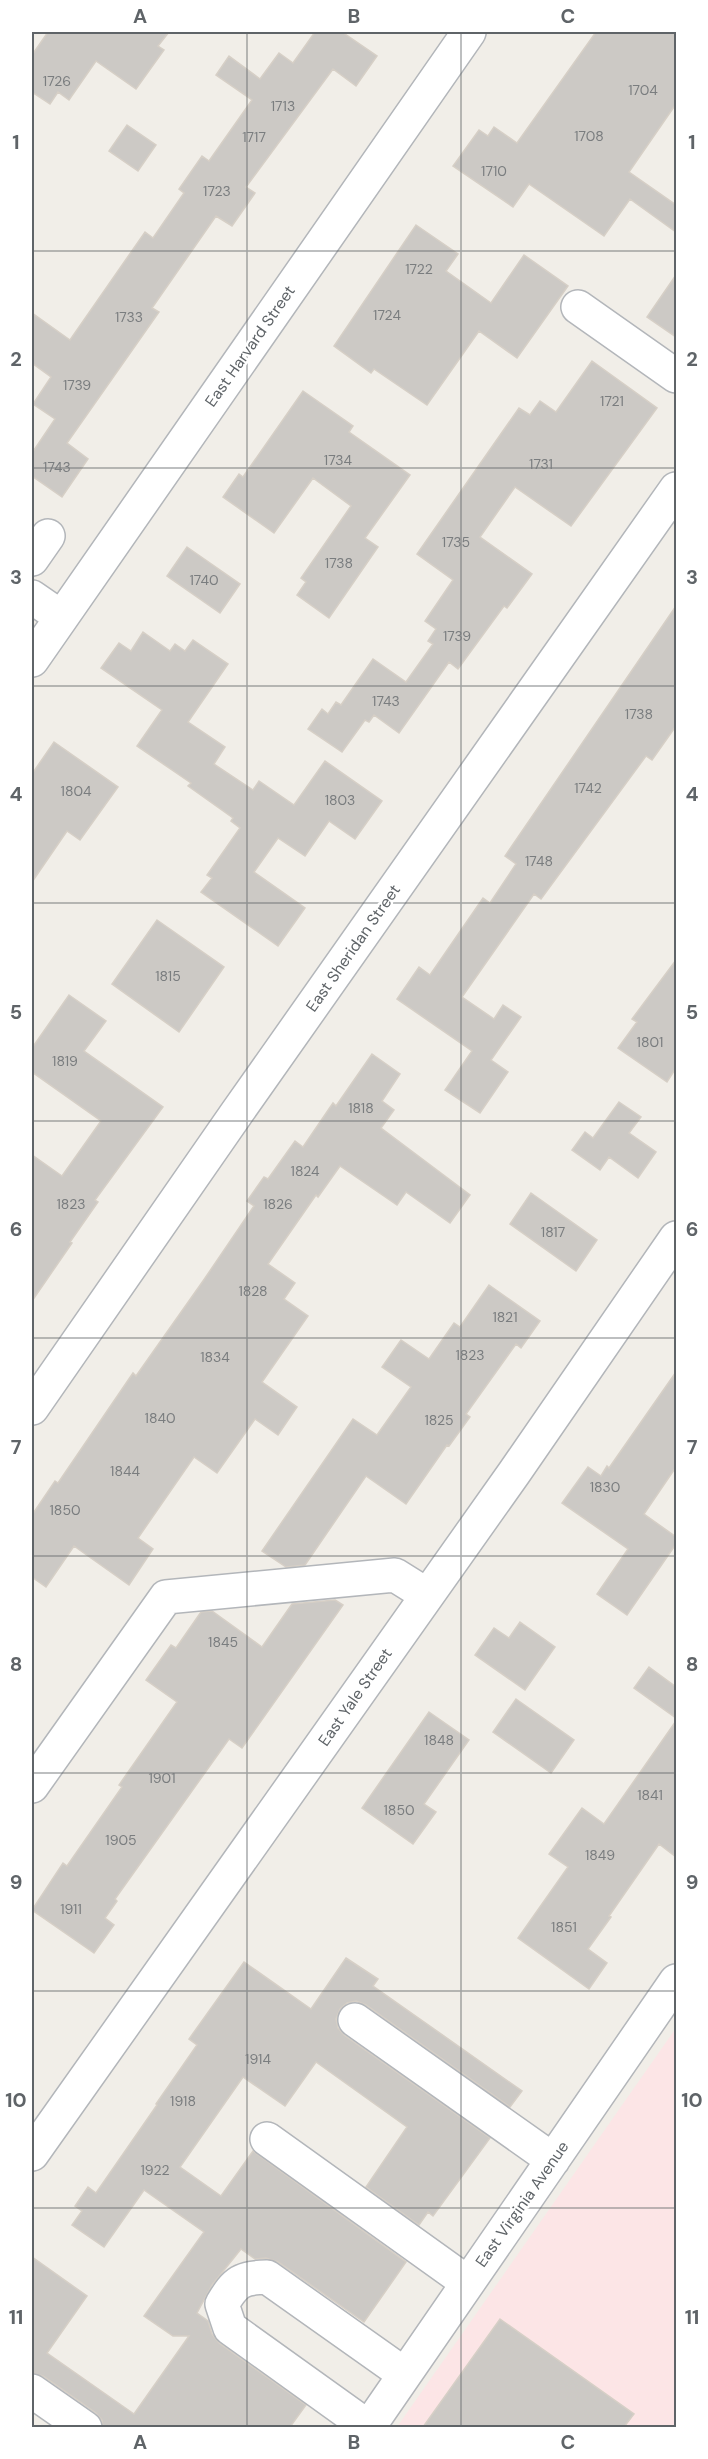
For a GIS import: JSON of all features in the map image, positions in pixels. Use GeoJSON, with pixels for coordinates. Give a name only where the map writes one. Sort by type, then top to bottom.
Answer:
{"type":"FeatureCollection","features":[{"type":"Feature","properties":{"kind":"street","name":"East Harvard Street"},"geometry":{"type":"LineString","coordinates":[[32,660],[469,32]]}},
{"type":"Feature","properties":{"kind":"street"},"geometry":{"type":"LineString","coordinates":[[578,307],[676,376]]}},
{"type":"Feature","properties":{"kind":"street","name":"East Sheridan Street"},"geometry":{"type":"LineString","coordinates":[[32,1408],[676,489]]}},
{"type":"Feature","properties":{"kind":"street"},"geometry":{"type":"LineString","coordinates":[[32,597],[61,617]]}},
{"type":"Feature","properties":{"kind":"street","name":"East Yale Street"},"geometry":{"type":"LineString","coordinates":[[32,2154],[428,1595],[676,1238]]}},
{"type":"Feature","properties":{"kind":"street"},"geometry":{"type":"LineString","coordinates":[[32,1786],[166,1597],[394,1575],[428,1595]]}},
{"type":"Feature","properties":{"kind":"street","name":"East Virginia Avenue"},"geometry":{"type":"LineString","coordinates":[[368,2427],[676,1981]]}},
{"type":"Feature","properties":{"kind":"street"},"geometry":{"type":"LineString","coordinates":[[354,2020],[553,2160]]}},
{"type":"Feature","properties":{"kind":"street"},"geometry":{"type":"LineString","coordinates":[[267,2139],[468,2283]]}},
{"type":"Feature","properties":{"kind":"street"},"geometry":{"type":"LineString","coordinates":[[368,2427],[230,2328],[222,2304],[231,2290],[246,2278],[267,2277],[404,2374]]}},
{"type":"Feature","properties":{"kind":"street"},"geometry":{"type":"LineString","coordinates":[[32,2391],[85,2427]]}},
{"type":"Feature","properties":{"kind":"shaded area"},"geometry":{"type":"Polygon","coordinates":[[[676,2028],[676,2427],[397,2427],[676,2028]]]}},
{"type":"Feature","properties":{"kind":"building"},"geometry":{"type":"Polygon","coordinates":[[[48,32],[169,32],[158,46],[164,50],[136,89],[96,61],[69,100],[58,92],[50,104],[32,92],[32,55],[48,32]]]}},
{"type":"Feature","properties":{"kind":"building"},"geometry":{"type":"Polygon","coordinates":[[[315,32],[342,32],[377,56],[356,86],[333,69],[246,187],[255,193],[232,226],[216,216],[152,308],[159,312],[67,443],[88,459],[62,497],[32,476],[32,453],[55,419],[33,404],[51,377],[32,363],[32,313],[70,340],[145,232],[153,238],[184,193],[179,189],[202,156],[209,161],[252,100],[216,75],[229,56],[260,79],[279,53],[293,63],[315,32]]]}},
{"type":"Feature","properties":{"kind":"building"},"geometry":{"type":"Polygon","coordinates":[[[596,32],[676,32],[676,104],[629,172],[676,205],[676,232],[630,199],[604,236],[529,184],[513,207],[453,166],[479,130],[488,136],[494,127],[517,143],[596,32]]]}},
{"type":"Feature","properties":{"kind":"building"},"geometry":{"type":"Polygon","coordinates":[[[127,125],[156,145],[138,171],[109,151],[127,125]]]}},
{"type":"Feature","properties":{"kind":"building"},"geometry":{"type":"Polygon","coordinates":[[[416,225],[458,254],[446,271],[491,303],[524,255],[568,286],[517,358],[479,331],[427,405],[374,369],[371,373],[334,346],[416,225]]]}},
{"type":"Feature","properties":{"kind":"building"},"geometry":{"type":"Polygon","coordinates":[[[676,275],[676,337],[647,317],[676,275]]]}},
{"type":"Feature","properties":{"kind":"building"},"geometry":{"type":"Polygon","coordinates":[[[592,361],[657,408],[571,526],[515,487],[480,537],[532,574],[507,608],[504,606],[458,669],[449,662],[399,733],[374,715],[369,722],[365,720],[342,752],[308,729],[322,709],[328,714],[336,702],[341,705],[373,659],[406,682],[433,644],[428,641],[436,629],[425,621],[453,580],[417,554],[519,408],[530,415],[540,401],[556,412],[592,361]]]}},
{"type":"Feature","properties":{"kind":"building"},"geometry":{"type":"Polygon","coordinates":[[[303,391],[353,426],[349,432],[410,475],[365,538],[378,547],[329,618],[297,595],[306,582],[301,578],[351,506],[313,478],[274,533],[223,497],[239,474],[243,477],[303,391]]]}},
{"type":"Feature","properties":{"kind":"building"},"geometry":{"type":"Polygon","coordinates":[[[187,547],[240,584],[220,613],[167,576],[187,547]]]}},
{"type":"Feature","properties":{"kind":"building"},"geometry":{"type":"Polygon","coordinates":[[[676,606],[676,726],[652,760],[646,756],[541,899],[534,894],[462,997],[494,1019],[503,1005],[521,1017],[491,1060],[508,1072],[480,1113],[445,1090],[472,1051],[397,999],[419,967],[430,975],[483,898],[490,903],[516,864],[505,856],[676,606]]]}},
{"type":"Feature","properties":{"kind":"building"},"geometry":{"type":"Polygon","coordinates":[[[143,632],[170,651],[175,644],[185,651],[193,640],[228,664],[188,722],[225,747],[214,764],[253,790],[259,781],[294,805],[325,761],[382,801],[355,839],[329,821],[305,856],[278,838],[254,872],[305,908],[278,946],[201,892],[212,878],[207,875],[240,828],[231,821],[233,818],[188,786],[191,783],[137,746],[162,710],[101,668],[119,643],[131,651],[143,632]]]}},
{"type":"Feature","properties":{"kind":"building"},"geometry":{"type":"Polygon","coordinates":[[[54,742],[118,787],[80,840],[67,831],[32,882],[32,774],[54,742]]]}},
{"type":"Feature","properties":{"kind":"building"},"geometry":{"type":"Polygon","coordinates":[[[157,920],[224,967],[179,1032],[112,984],[157,920]]]}},
{"type":"Feature","properties":{"kind":"building"},"geometry":{"type":"Polygon","coordinates":[[[676,960],[676,1068],[667,1082],[618,1048],[637,1022],[632,1019],[676,960]]]}},
{"type":"Feature","properties":{"kind":"building"},"geometry":{"type":"Polygon","coordinates":[[[69,995],[106,1021],[84,1051],[163,1107],[95,1200],[98,1202],[32,1301],[32,1155],[62,1176],[101,1121],[32,1072],[32,1048],[69,995]]]}},
{"type":"Feature","properties":{"kind":"building"},"geometry":{"type":"Polygon","coordinates":[[[372,1054],[400,1074],[382,1101],[394,1110],[381,1128],[470,1195],[450,1223],[406,1192],[397,1205],[340,1166],[318,1197],[316,1195],[268,1264],[295,1283],[284,1299],[308,1316],[262,1382],[297,1407],[278,1435],[255,1419],[217,1473],[194,1457],[138,1538],[153,1549],[129,1585],[74,1546],[46,1587],[32,1577],[32,1515],[55,1481],[58,1483],[133,1373],[136,1376],[203,1281],[254,1206],[247,1201],[264,1177],[268,1179],[295,1141],[303,1147],[333,1103],[336,1106],[372,1054]]]}},
{"type":"Feature","properties":{"kind":"building"},"geometry":{"type":"Polygon","coordinates":[[[619,1102],[641,1117],[629,1133],[656,1152],[638,1178],[609,1157],[600,1170],[572,1150],[585,1132],[593,1138],[619,1102]]]}},
{"type":"Feature","properties":{"kind":"building"},"geometry":{"type":"Polygon","coordinates":[[[531,1193],[597,1240],[576,1271],[510,1224],[531,1193]]]}},
{"type":"Feature","properties":{"kind":"building"},"geometry":{"type":"Polygon","coordinates":[[[489,1285],[540,1321],[521,1348],[516,1344],[466,1414],[470,1417],[449,1446],[447,1445],[406,1504],[366,1476],[305,1565],[286,1567],[262,1551],[353,1419],[377,1435],[411,1387],[382,1367],[401,1340],[429,1359],[454,1323],[460,1327],[489,1285]]]}},
{"type":"Feature","properties":{"kind":"building"},"geometry":{"type":"Polygon","coordinates":[[[676,1372],[676,1467],[644,1514],[676,1537],[676,1544],[627,1615],[597,1594],[628,1549],[562,1503],[588,1467],[601,1476],[607,1466],[609,1468],[676,1372]]]}},
{"type":"Feature","properties":{"kind":"building"},"geometry":{"type":"Polygon","coordinates":[[[335,1600],[343,1605],[242,1748],[229,1739],[115,1899],[117,1901],[105,1918],[114,1925],[94,1953],[32,1910],[63,1863],[67,1866],[122,1787],[119,1785],[177,1702],[146,1680],[171,1645],[176,1648],[201,1612],[212,1611],[262,1647],[292,1604],[335,1600]]]}},
{"type":"Feature","properties":{"kind":"building"},"geometry":{"type":"Polygon","coordinates":[[[520,1622],[555,1647],[525,1690],[475,1655],[494,1628],[509,1638],[520,1622]]]}},
{"type":"Feature","properties":{"kind":"building"},"geometry":{"type":"Polygon","coordinates":[[[649,1667],[676,1687],[676,1718],[634,1688],[649,1667]]]}},
{"type":"Feature","properties":{"kind":"building"},"geometry":{"type":"Polygon","coordinates":[[[516,1699],[574,1740],[551,1773],[493,1732],[516,1699]]]}},
{"type":"Feature","properties":{"kind":"building"},"geometry":{"type":"Polygon","coordinates":[[[429,1712],[469,1740],[424,1804],[436,1812],[413,1844],[362,1808],[429,1712]]]}},
{"type":"Feature","properties":{"kind":"building"},"geometry":{"type":"Polygon","coordinates":[[[676,1721],[676,1857],[659,1844],[609,1916],[611,1917],[588,1949],[607,1963],[589,1989],[518,1938],[568,1867],[549,1854],[582,1808],[604,1824],[676,1721]]]}},
{"type":"Feature","properties":{"kind":"building"},"geometry":{"type":"Polygon","coordinates":[[[346,1958],[378,1979],[373,1986],[522,2091],[510,2107],[366,2005],[356,2001],[347,2003],[340,2009],[336,2019],[338,2028],[344,2035],[490,2138],[433,2216],[428,2212],[419,2225],[366,2187],[407,2127],[316,2062],[285,2106],[243,2077],[180,2167],[221,2196],[253,2151],[406,2262],[364,2322],[278,2262],[266,2258],[255,2259],[241,2249],[212,2285],[197,2313],[208,2321],[212,2334],[219,2343],[306,2405],[290,2427],[103,2427],[102,2420],[96,2413],[43,2376],[32,2373],[32,2257],[87,2296],[47,2353],[134,2414],[189,2336],[173,2336],[144,2316],[204,2232],[144,2190],[104,2247],[72,2225],[82,2211],[75,2206],[88,2187],[96,2193],[157,2105],[197,2045],[189,2039],[244,1962],[311,2009],[346,1958]]]}},
{"type":"Feature","properties":{"kind":"building"},"geometry":{"type":"Polygon","coordinates":[[[500,2319],[634,2414],[624,2427],[423,2427],[500,2319]]]}}]}
